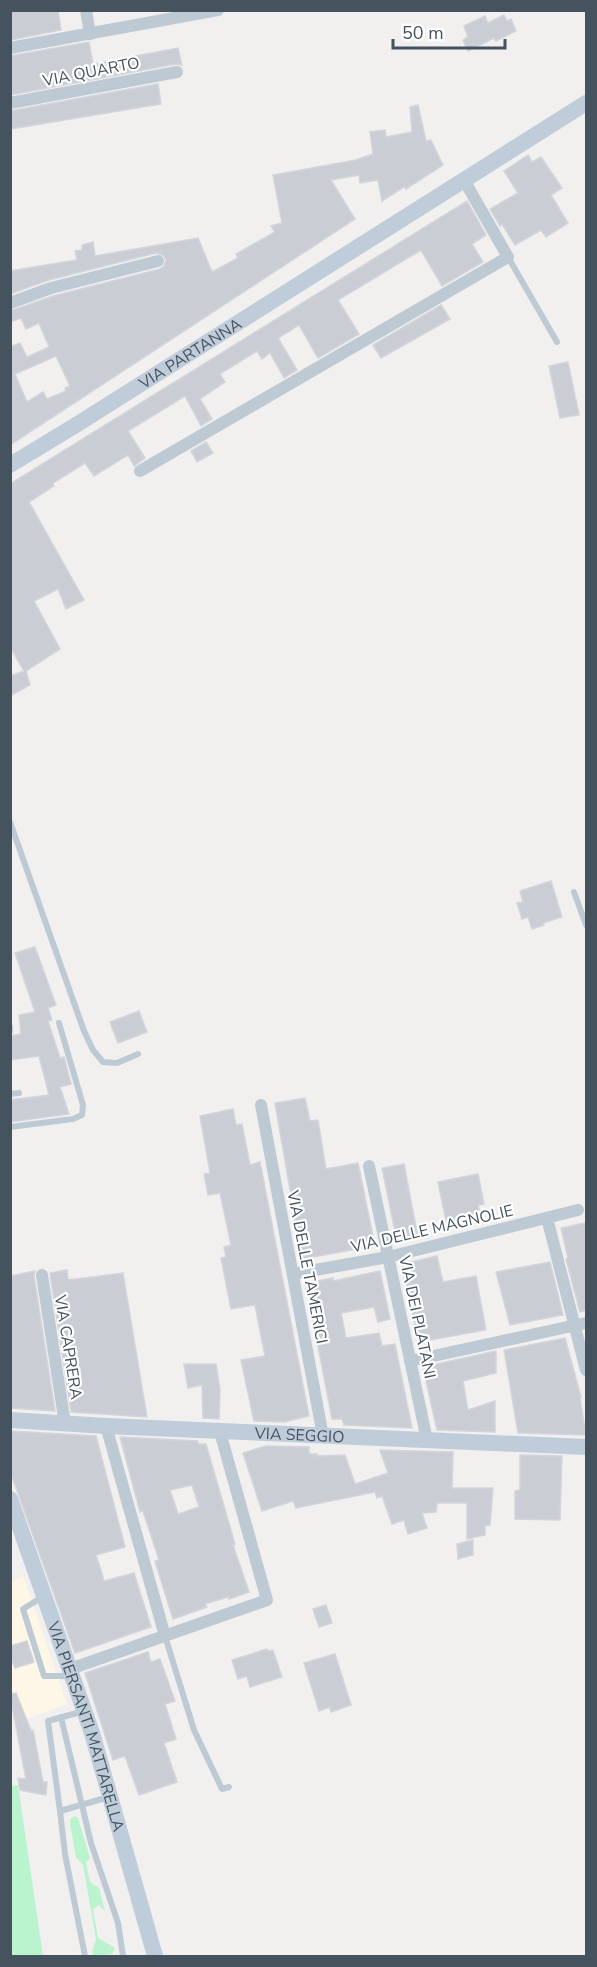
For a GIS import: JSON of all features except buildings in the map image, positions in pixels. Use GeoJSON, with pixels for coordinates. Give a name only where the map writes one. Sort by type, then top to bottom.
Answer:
{"type":"FeatureCollection","features":[{"type":"Feature","properties":{"kind":"street"},"geometry":{"type":"LineString","coordinates":[[86,10],[90,33]]}},
{"type":"Feature","properties":{"kind":"street"},"geometry":{"type":"LineString","coordinates":[[10,48],[218,10]]}},
{"type":"Feature","properties":{"kind":"street","name":"VIA QUARTO"},"geometry":{"type":"LineString","coordinates":[[10,103],[177,72]]}},
{"type":"Feature","properties":{"kind":"street","name":"VIA PARTANNA"},"geometry":{"type":"LineString","coordinates":[[10,465],[586,103]]}},
{"type":"Feature","properties":{"kind":"street"},"geometry":{"type":"LineString","coordinates":[[140,471],[508,257],[464,180]]}},
{"type":"Feature","properties":{"kind":"street"},"geometry":{"type":"LineString","coordinates":[[10,303],[51,288],[158,261]]}},
{"type":"Feature","properties":{"kind":"street","name":"VIA DELLE TAMERICI"},"geometry":{"type":"LineString","coordinates":[[261,1105],[323,1436]]}},
{"type":"Feature","properties":{"kind":"street","name":"VIA DEI PLATANI"},"geometry":{"type":"LineString","coordinates":[[369,1166],[427,1440]]}},
{"type":"Feature","properties":{"kind":"street","name":"VIA DELLE MAGNOLIE"},"geometry":{"type":"LineString","coordinates":[[293,1274],[388,1257],[578,1210]]}},
{"type":"Feature","properties":{"kind":"street"},"geometry":{"type":"LineString","coordinates":[[547,1218],[580,1324],[586,1370]]}},
{"type":"Feature","properties":{"kind":"street","name":"VIA CAPRERA"},"geometry":{"type":"LineString","coordinates":[[42,1275],[65,1424]]}},
{"type":"Feature","properties":{"kind":"street"},"geometry":{"type":"LineString","coordinates":[[410,1361],[580,1324]]}},
{"type":"Feature","properties":{"kind":"street","name":"VIA SEGGIO"},"geometry":{"type":"LineString","coordinates":[[10,1420],[220,1432],[586,1447]]}},
{"type":"Feature","properties":{"kind":"street"},"geometry":{"type":"LineString","coordinates":[[106,1426],[165,1636]]}},
{"type":"Feature","properties":{"kind":"street"},"geometry":{"type":"LineString","coordinates":[[71,1672],[267,1600],[220,1432]]}},
{"type":"Feature","properties":{"kind":"street","name":"VIA PIERSANTI MATTARELLA"},"geometry":{"type":"LineString","coordinates":[[10,1499],[84,1711],[155,1956]]}},
{"type":"Feature","properties":{"kind":"lane"},"geometry":{"type":"LineString","coordinates":[[508,257],[557,342]]}},
{"type":"Feature","properties":{"kind":"lane"},"geometry":{"type":"LineString","coordinates":[[10,822],[84,1031],[93,1050],[103,1062],[117,1063],[138,1054]]}},
{"type":"Feature","properties":{"kind":"lane"},"geometry":{"type":"LineString","coordinates":[[574,892],[586,925]]}},
{"type":"Feature","properties":{"kind":"lane"},"geometry":{"type":"LineString","coordinates":[[10,1127],[73,1119],[82,1115],[83,1105],[59,1023]]}},
{"type":"Feature","properties":{"kind":"lane"},"geometry":{"type":"LineString","coordinates":[[10,1094],[19,1093]]}},
{"type":"Feature","properties":{"kind":"lane"},"geometry":{"type":"LineString","coordinates":[[44,1595],[23,1609],[44,1676],[71,1672]]}},
{"type":"Feature","properties":{"kind":"lane"},"geometry":{"type":"LineString","coordinates":[[165,1636],[194,1730],[222,1789],[229,1786]]}},
{"type":"Feature","properties":{"kind":"lane"},"geometry":{"type":"LineString","coordinates":[[84,1711],[48,1721],[65,1854],[85,1956]]}},
{"type":"Feature","properties":{"kind":"lane"},"geometry":{"type":"LineString","coordinates":[[61,1718],[91,1843],[118,1923],[123,1956]]}},
{"type":"Feature","properties":{"kind":"lane"},"geometry":{"type":"LineString","coordinates":[[60,1810],[110,1797]]}},
{"type":"Feature","properties":{"kind":"shaded area"},"geometry":{"type":"Polygon","coordinates":[[[23,1575],[67,1704],[15,1723],[10,1693],[10,1584],[23,1575]]]}},
{"type":"Feature","properties":{"kind":"green space"},"geometry":{"type":"Polygon","coordinates":[[[18,1785],[43,1956],[11,1956],[10,1786],[18,1785]]]}},
{"type":"Feature","properties":{"kind":"green space"},"geometry":{"type":"Polygon","coordinates":[[[75,1816],[78,1818],[90,1858],[86,1862],[90,1882],[99,1888],[105,1911],[99,1905],[93,1909],[98,1938],[115,1948],[112,1954],[95,1956],[92,1953],[96,1939],[83,1865],[76,1857],[70,1824],[70,1819],[75,1816]]]}}]}
